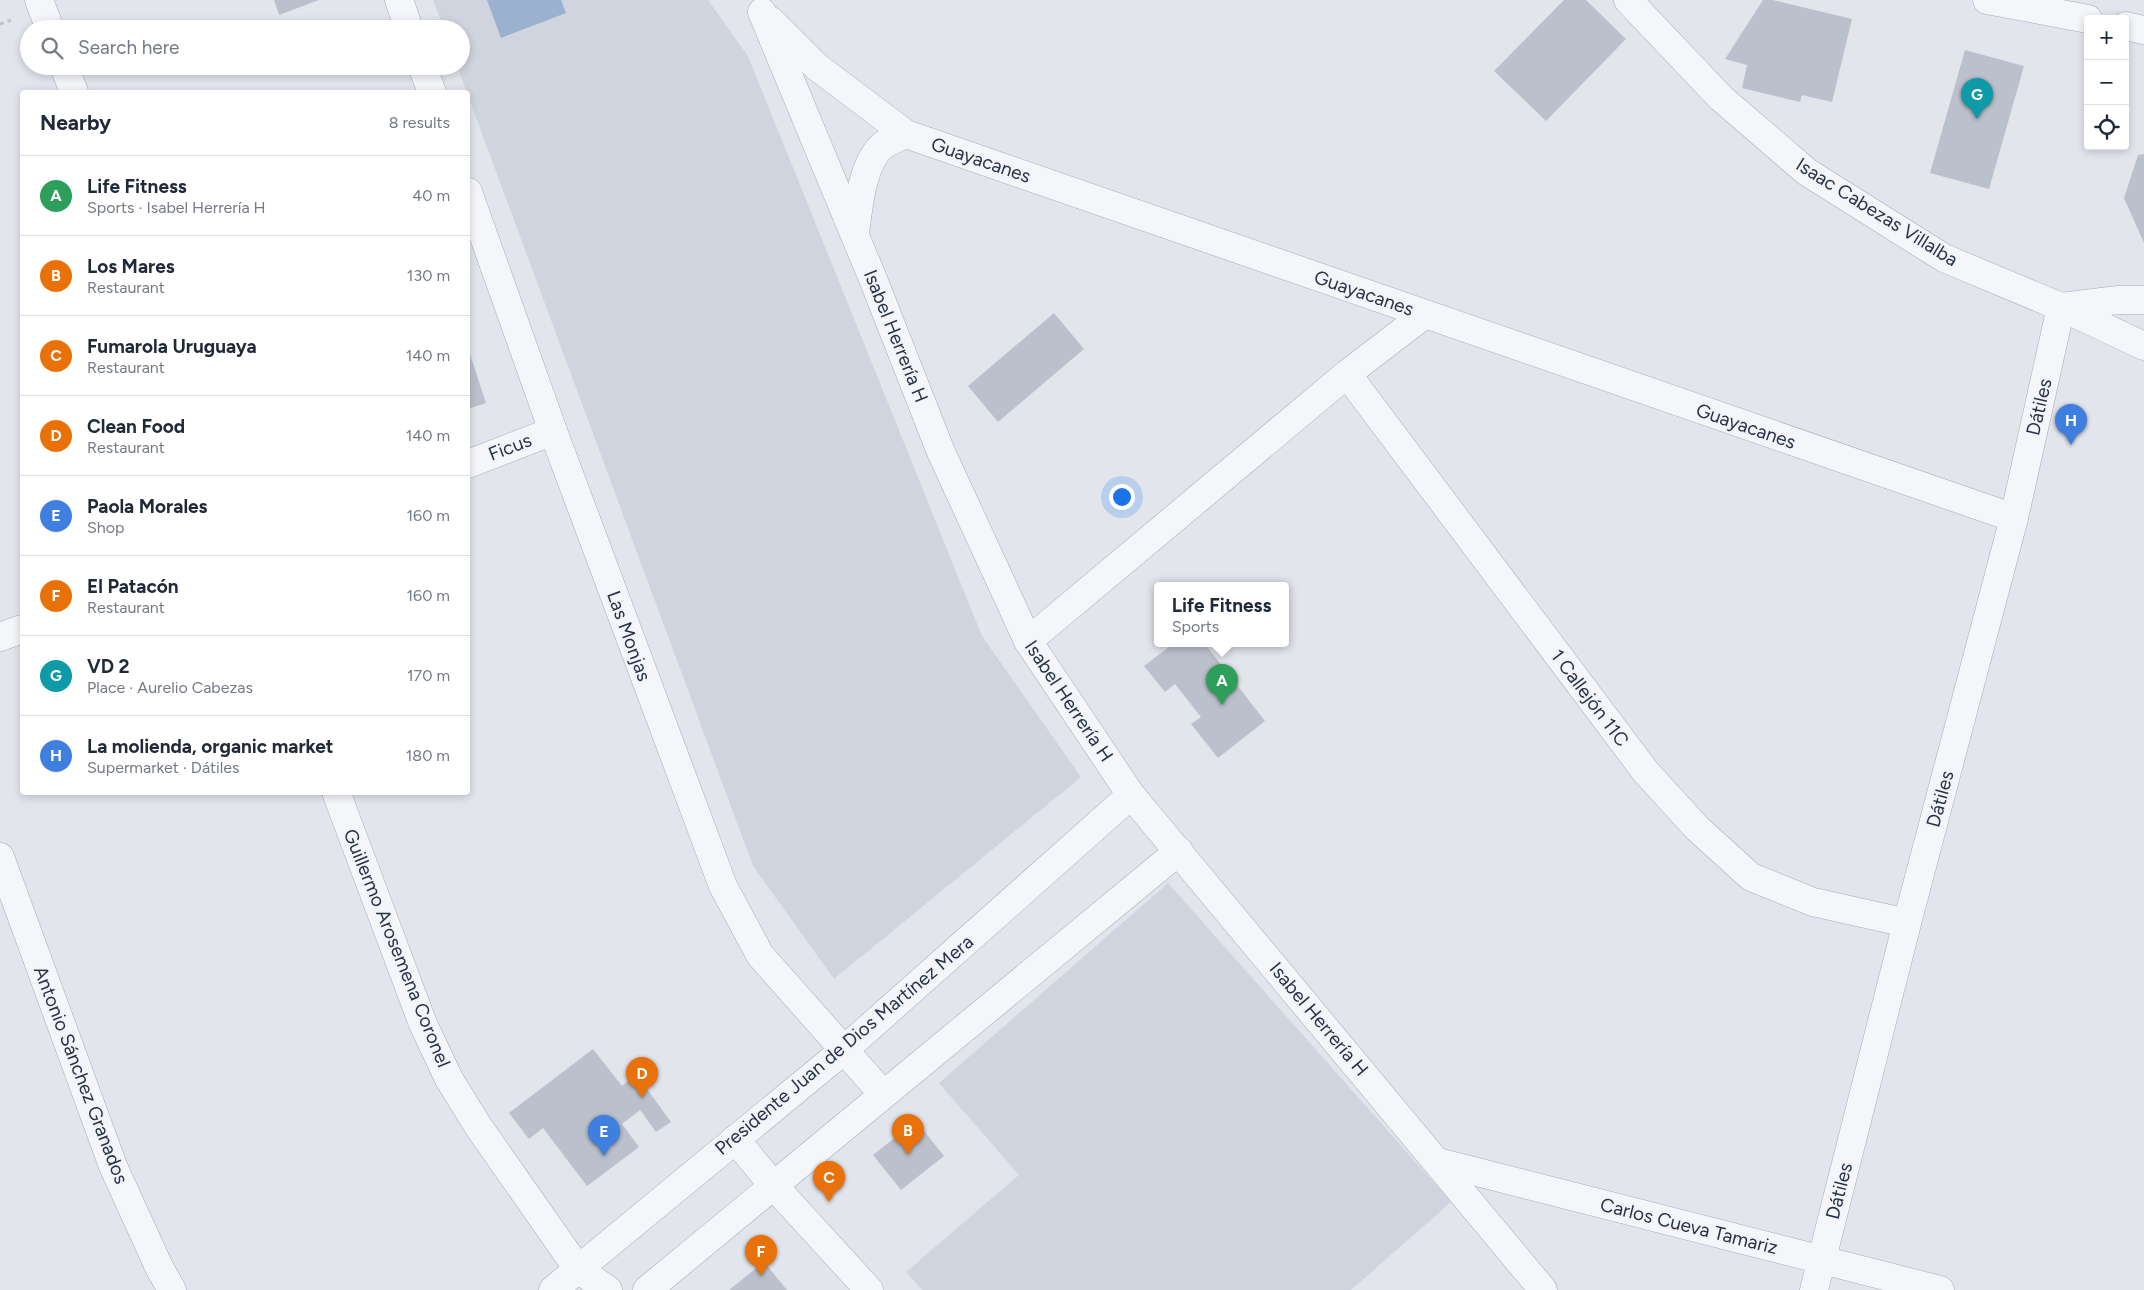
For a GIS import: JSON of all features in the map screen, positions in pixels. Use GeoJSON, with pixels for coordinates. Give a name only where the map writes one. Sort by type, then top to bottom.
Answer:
{"type":"FeatureCollection","features":[{"type":"Feature","properties":{"kind":"street"},"geometry":{"type":"LineString","coordinates":[[39,0],[47,20]]}},
{"type":"Feature","properties":{"kind":"street"},"geometry":{"type":"LineString","coordinates":[[399,0],[406,20]]}},
{"type":"Feature","properties":{"kind":"street","name":"Isaac Cabezas Villalba"},"geometry":{"type":"LineString","coordinates":[[1628,0],[1721,98],[1807,172],[1944,258],[2062,307],[2144,346]]}},
{"type":"Feature","properties":{"kind":"street"},"geometry":{"type":"LineString","coordinates":[[1987,0],[2084,18]]}},
{"type":"Feature","properties":{"kind":"street","name":"Guayacanes"},"geometry":{"type":"LineString","coordinates":[[758,6],[817,67],[906,134],[2014,518]]}},
{"type":"Feature","properties":{"kind":"street","name":"Isabel Herrería H"},"geometry":{"type":"LineString","coordinates":[[758,6],[855,236],[941,452],[1028,641],[1131,795],[1543,1290]]}},
{"type":"Feature","properties":{"kind":"street"},"geometry":{"type":"LineString","coordinates":[[2129,27],[2144,30]]}},
{"type":"Feature","properties":{"kind":"street"},"geometry":{"type":"LineString","coordinates":[[67,75],[73,90]]}},
{"type":"Feature","properties":{"kind":"street"},"geometry":{"type":"LineString","coordinates":[[425,75],[431,90]]}},
{"type":"Feature","properties":{"kind":"street"},"geometry":{"type":"LineString","coordinates":[[855,236],[858,203],[866,172],[882,147],[906,134]]}},
{"type":"Feature","properties":{"kind":"street","name":"Las Monjas"},"geometry":{"type":"LineString","coordinates":[[470,198],[553,431],[723,886],[760,955],[883,1094]]}},
{"type":"Feature","properties":{"kind":"street","name":"Isaac Cabezas Villalba"},"geometry":{"type":"LineString","coordinates":[[2062,307],[2118,300],[2144,300]]}},
{"type":"Feature","properties":{"kind":"street","name":"Dátiles"},"geometry":{"type":"LineString","coordinates":[[1814,1290],[1907,923],[2014,518],[2062,307]]}},
{"type":"Feature","properties":{"kind":"street"},"geometry":{"type":"LineString","coordinates":[[1028,641],[1347,374],[1424,314]]}},
{"type":"Feature","properties":{"kind":"street","name":"1 Callejón 11C"},"geometry":{"type":"LineString","coordinates":[[1347,374],[1645,771],[1697,828],[1751,877],[1813,902],[1907,923]]}},
{"type":"Feature","properties":{"kind":"street","name":"Ficus"},"geometry":{"type":"LineString","coordinates":[[470,463],[553,431]]}},
{"type":"Feature","properties":{"kind":"street"},"geometry":{"type":"LineString","coordinates":[[0,637],[20,630]]}},
{"type":"Feature","properties":{"kind":"street","name":"Guillermo Arosemena Coronel"},"geometry":{"type":"LineString","coordinates":[[337,795],[423,1024],[449,1079],[478,1126],[578,1268],[608,1290]]}},
{"type":"Feature","properties":{"kind":"street","name":"Presidente Juan de Dios Martínez Mera"},"geometry":{"type":"LineString","coordinates":[[553,1290],[844,1050],[1131,795]]}},
{"type":"Feature","properties":{"kind":"street"},"geometry":{"type":"LineString","coordinates":[[647,1290],[1179,851]]}},
{"type":"Feature","properties":{"kind":"street","name":"Antonio Sánchez Granados"},"geometry":{"type":"LineString","coordinates":[[0,857],[113,1166],[159,1267],[172,1290]]}},
{"type":"Feature","properties":{"kind":"street"},"geometry":{"type":"LineString","coordinates":[[735,1139],[773,1185],[869,1290]]}},
{"type":"Feature","properties":{"kind":"street","name":"Carlos Cueva Tamariz"},"geometry":{"type":"LineString","coordinates":[[1438,1162],[1940,1290]]}},
{"type":"Feature","properties":{"kind":"shaded area"},"geometry":{"type":"Polygon","coordinates":[[[433,0],[708,0],[748,56],[982,636],[1081,777],[834,979],[753,866],[470,101],[470,90],[466,90],[460,75],[470,75],[470,20],[441,20],[433,0]]]}},
{"type":"Feature","properties":{"kind":"shaded area"},"geometry":{"type":"Polygon","coordinates":[[[1168,883],[1451,1202],[1351,1290],[922,1290],[906,1272],[1019,1175],[939,1083],[1168,883]]]}},
{"type":"Feature","properties":{"kind":"water"},"geometry":{"type":"Polygon","coordinates":[[[487,0],[561,0],[566,13],[501,38],[487,0]]]}},
{"type":"Feature","properties":{"kind":"building"},"geometry":{"type":"Polygon","coordinates":[[[274,0],[319,0],[279,15],[274,0]]]}},
{"type":"Feature","properties":{"kind":"building"},"geometry":{"type":"Polygon","coordinates":[[[1564,0],[1586,0],[1626,39],[1546,121],[1494,71],[1564,0]]]}},
{"type":"Feature","properties":{"kind":"building"},"geometry":{"type":"Polygon","coordinates":[[[1763,0],[1773,0],[1852,19],[1832,102],[1802,95],[1800,102],[1742,88],[1747,65],[1725,59],[1763,0]]]}},
{"type":"Feature","properties":{"kind":"building"},"geometry":{"type":"Polygon","coordinates":[[[1965,50],[2024,66],[1989,189],[1930,173],[1965,50]]]}},
{"type":"Feature","properties":{"kind":"building"},"geometry":{"type":"Polygon","coordinates":[[[2144,154],[2144,243],[2124,198],[2138,155],[2144,154]]]}},
{"type":"Feature","properties":{"kind":"building"},"geometry":{"type":"Polygon","coordinates":[[[1054,313],[1084,349],[998,422],[968,386],[1054,313]]]}},
{"type":"Feature","properties":{"kind":"building"},"geometry":{"type":"Polygon","coordinates":[[[470,354],[486,403],[470,408],[470,354]]]}},
{"type":"Feature","properties":{"kind":"building"},"geometry":{"type":"Polygon","coordinates":[[[1169,647],[1207,647],[1265,721],[1218,758],[1191,724],[1201,717],[1175,684],[1165,692],[1144,666],[1169,647]]]}},
{"type":"Feature","properties":{"kind":"building"},"geometry":{"type":"Polygon","coordinates":[[[593,1049],[622,1086],[636,1074],[671,1122],[656,1132],[640,1110],[622,1124],[639,1147],[587,1186],[543,1128],[529,1139],[509,1113],[593,1049]]]}},
{"type":"Feature","properties":{"kind":"building"},"geometry":{"type":"Polygon","coordinates":[[[916,1121],[944,1156],[901,1190],[873,1155],[916,1121]]]}},
{"type":"Feature","properties":{"kind":"building"},"geometry":{"type":"Polygon","coordinates":[[[764,1262],[787,1290],[729,1290],[764,1262]]]}},
{"type":"Feature","properties":{"kind":"place","name":"VD 2"},"geometry":{"type":"Point","coordinates":[1977,119]}},
{"type":"Feature","properties":{"kind":"place","name":"La molienda, organic market"},"geometry":{"type":"Point","coordinates":[2071,445]}},
{"type":"Feature","properties":{"kind":"place","name":"Life Fitness"},"geometry":{"type":"Point","coordinates":[1222,705]}},
{"type":"Feature","properties":{"kind":"place","name":"Clean Food"},"geometry":{"type":"Point","coordinates":[642,1098]}},
{"type":"Feature","properties":{"kind":"place","name":"Los Mares"},"geometry":{"type":"Point","coordinates":[908,1155]}},
{"type":"Feature","properties":{"kind":"place","name":"Paola Morales"},"geometry":{"type":"Point","coordinates":[604,1156]}},
{"type":"Feature","properties":{"kind":"place","name":"Fumarola Uruguaya"},"geometry":{"type":"Point","coordinates":[829,1202]}},
{"type":"Feature","properties":{"kind":"place","name":"El Patacón"},"geometry":{"type":"Point","coordinates":[761,1276]}}]}
